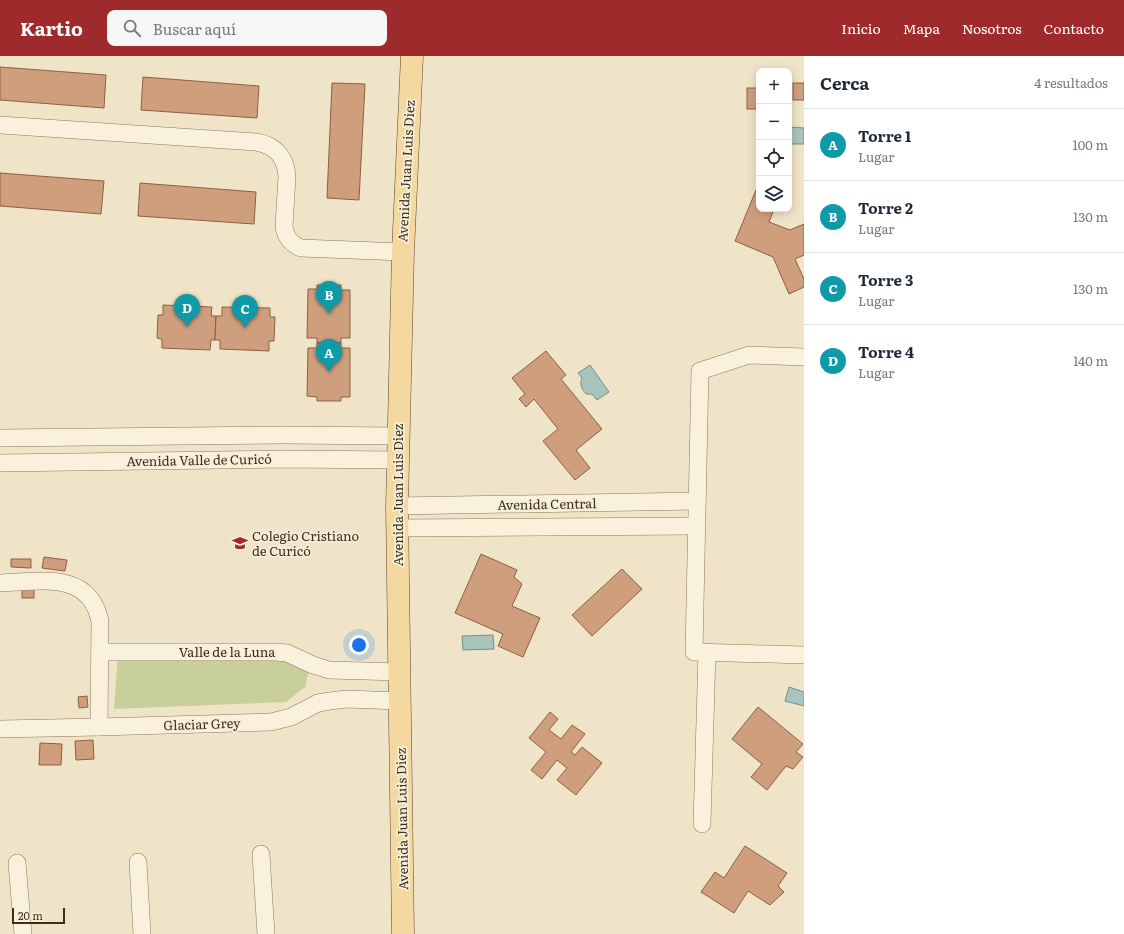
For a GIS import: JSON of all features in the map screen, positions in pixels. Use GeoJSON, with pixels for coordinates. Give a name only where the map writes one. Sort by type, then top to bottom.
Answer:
{"type":"FeatureCollection","features":[{"type":"Feature","properties":{"kind":"main road","name":"Avenida Juan Luis Diez"},"geometry":{"type":"LineString","coordinates":[[404,934],[397,506],[403,252],[412,56]]}},
{"type":"Feature","properties":{"kind":"street"},"geometry":{"type":"LineString","coordinates":[[0,124],[264,143],[279,153],[287,168],[288,176],[284,227],[285,233],[290,242],[301,248],[403,252]]}},
{"type":"Feature","properties":{"kind":"street"},"geometry":{"type":"LineString","coordinates":[[804,357],[750,355],[700,371],[694,652],[804,655]]}},
{"type":"Feature","properties":{"kind":"street","name":"Avenida Valle de Curicó"},"geometry":{"type":"LineString","coordinates":[[0,438],[283,435],[398,436]]}},
{"type":"Feature","properties":{"kind":"street","name":"Avenida Valle de Curicó"},"geometry":{"type":"LineString","coordinates":[[0,463],[283,459],[398,460]]}},
{"type":"Feature","properties":{"kind":"street","name":"Avenida Central"},"geometry":{"type":"LineString","coordinates":[[397,506],[697,501]]}},
{"type":"Feature","properties":{"kind":"street","name":"Avenida Central"},"geometry":{"type":"LineString","coordinates":[[397,528],[697,526]]}},
{"type":"Feature","properties":{"kind":"street"},"geometry":{"type":"LineString","coordinates":[[0,583],[57,581],[70,584],[81,589],[90,597],[98,609],[100,621],[99,727]]}},
{"type":"Feature","properties":{"kind":"street","name":"Valle de la Luna"},"geometry":{"type":"LineString","coordinates":[[100,652],[276,652],[287,653],[330,670],[400,672]]}},
{"type":"Feature","properties":{"kind":"street"},"geometry":{"type":"LineString","coordinates":[[702,824],[707,652]]}},
{"type":"Feature","properties":{"kind":"street","name":"Glaciar Grey"},"geometry":{"type":"LineString","coordinates":[[0,729],[271,722],[291,718],[318,703],[330,700],[346,699],[400,701]]}},
{"type":"Feature","properties":{"kind":"street"},"geometry":{"type":"LineString","coordinates":[[262,854],[266,934]]}},
{"type":"Feature","properties":{"kind":"street"},"geometry":{"type":"LineString","coordinates":[[138,862],[142,934]]}},
{"type":"Feature","properties":{"kind":"street"},"geometry":{"type":"LineString","coordinates":[[17,863],[23,934]]}},
{"type":"Feature","properties":{"kind":"green space"},"geometry":{"type":"Polygon","coordinates":[[[293,648],[309,670],[305,687],[286,702],[114,709],[118,654],[293,648]]]}},
{"type":"Feature","properties":{"kind":"water"},"geometry":{"type":"Polygon","coordinates":[[[792,127],[804,128],[804,144],[792,144],[792,127]]]}},
{"type":"Feature","properties":{"kind":"water"},"geometry":{"type":"Polygon","coordinates":[[[590,365],[609,392],[597,400],[592,394],[586,394],[583,390],[581,387],[582,378],[578,373],[590,365]]]}},
{"type":"Feature","properties":{"kind":"water"},"geometry":{"type":"Polygon","coordinates":[[[493,635],[494,649],[463,650],[462,636],[493,635]]]}},
{"type":"Feature","properties":{"kind":"water"},"geometry":{"type":"Polygon","coordinates":[[[789,687],[804,692],[804,706],[785,701],[789,687]]]}},
{"type":"Feature","properties":{"kind":"building"},"geometry":{"type":"Polygon","coordinates":[[[0,67],[106,75],[104,108],[0,100],[0,67]]]}},
{"type":"Feature","properties":{"kind":"building"},"geometry":{"type":"Polygon","coordinates":[[[143,77],[259,86],[257,118],[141,110],[143,77]]]}},
{"type":"Feature","properties":{"kind":"building"},"geometry":{"type":"Polygon","coordinates":[[[332,83],[365,84],[359,200],[327,198],[332,83]]]}},
{"type":"Feature","properties":{"kind":"building"},"geometry":{"type":"Polygon","coordinates":[[[793,83],[804,83],[804,100],[793,100],[793,83]]]}},
{"type":"Feature","properties":{"kind":"building"},"geometry":{"type":"Polygon","coordinates":[[[747,88],[756,88],[756,109],[747,109],[747,88]]]}},
{"type":"Feature","properties":{"kind":"building"},"geometry":{"type":"Polygon","coordinates":[[[0,173],[104,181],[101,214],[0,206],[0,173]]]}},
{"type":"Feature","properties":{"kind":"building"},"geometry":{"type":"Polygon","coordinates":[[[140,183],[256,192],[254,224],[138,216],[140,183]]]}},
{"type":"Feature","properties":{"kind":"building"},"geometry":{"type":"Polygon","coordinates":[[[756,190],[756,212],[773,212],[769,222],[790,230],[804,224],[804,255],[795,259],[804,279],[804,287],[789,294],[773,257],[735,241],[756,190]]]}},
{"type":"Feature","properties":{"kind":"building"},"geometry":{"type":"Polygon","coordinates":[[[317,285],[341,285],[341,290],[350,290],[350,338],[341,338],[341,343],[317,343],[317,338],[307,338],[308,289],[317,289],[317,285]]]}},
{"type":"Feature","properties":{"kind":"building"},"geometry":{"type":"Polygon","coordinates":[[[163,305],[212,307],[211,316],[216,316],[215,340],[211,340],[210,350],[162,348],[162,339],[157,338],[158,315],[163,315],[163,305]]]}},
{"type":"Feature","properties":{"kind":"building"},"geometry":{"type":"Polygon","coordinates":[[[222,307],[270,308],[270,317],[275,317],[274,341],[269,341],[269,351],[220,349],[220,340],[215,340],[216,316],[222,316],[222,307]]]}},
{"type":"Feature","properties":{"kind":"building"},"geometry":{"type":"Polygon","coordinates":[[[317,343],[341,343],[341,348],[350,348],[350,397],[341,397],[341,401],[317,401],[317,397],[307,396],[308,348],[317,348],[317,343]]]}},
{"type":"Feature","properties":{"kind":"building"},"geometry":{"type":"Polygon","coordinates":[[[546,351],[566,375],[561,379],[602,429],[576,450],[590,468],[575,480],[543,441],[558,429],[534,399],[526,407],[519,399],[525,394],[512,378],[546,351]]]}},
{"type":"Feature","properties":{"kind":"building"},"geometry":{"type":"Polygon","coordinates":[[[481,554],[517,570],[514,577],[522,584],[512,606],[540,618],[523,657],[498,646],[503,634],[455,613],[481,554]]]}},
{"type":"Feature","properties":{"kind":"building"},"geometry":{"type":"Polygon","coordinates":[[[44,557],[67,560],[65,571],[42,568],[44,557]]]}},
{"type":"Feature","properties":{"kind":"building"},"geometry":{"type":"Polygon","coordinates":[[[11,559],[31,559],[31,568],[11,567],[11,559]]]}},
{"type":"Feature","properties":{"kind":"building"},"geometry":{"type":"Polygon","coordinates":[[[622,569],[642,589],[592,636],[572,615],[622,569]]]}},
{"type":"Feature","properties":{"kind":"building"},"geometry":{"type":"Polygon","coordinates":[[[22,588],[34,588],[34,598],[22,598],[22,588]]]}},
{"type":"Feature","properties":{"kind":"building"},"geometry":{"type":"Polygon","coordinates":[[[87,696],[88,707],[79,708],[78,697],[87,696]]]}},
{"type":"Feature","properties":{"kind":"building"},"geometry":{"type":"Polygon","coordinates":[[[758,707],[803,744],[796,752],[803,757],[793,769],[786,766],[767,790],[751,777],[762,764],[732,739],[758,707]]]}},
{"type":"Feature","properties":{"kind":"building"},"geometry":{"type":"Polygon","coordinates":[[[550,712],[558,719],[549,730],[561,739],[572,725],[585,734],[571,752],[575,755],[582,747],[602,763],[576,795],[557,780],[567,768],[557,760],[542,779],[531,770],[546,752],[529,738],[550,712]]]}},
{"type":"Feature","properties":{"kind":"building"},"geometry":{"type":"Polygon","coordinates":[[[93,740],[94,759],[76,760],[75,741],[93,740]]]}},
{"type":"Feature","properties":{"kind":"building"},"geometry":{"type":"Polygon","coordinates":[[[40,743],[62,744],[61,765],[39,765],[40,743]]]}},
{"type":"Feature","properties":{"kind":"building"},"geometry":{"type":"Polygon","coordinates":[[[745,846],[787,873],[778,886],[784,892],[770,905],[748,891],[734,913],[701,892],[715,872],[724,878],[745,846]]]}},
{"type":"Feature","properties":{"kind":"place","name":"Torre 2"},"geometry":{"type":"Point","coordinates":[329,314]}},
{"type":"Feature","properties":{"kind":"place","name":"Torre 4"},"geometry":{"type":"Point","coordinates":[187,327]}},
{"type":"Feature","properties":{"kind":"place","name":"Torre 3"},"geometry":{"type":"Point","coordinates":[245,328]}},
{"type":"Feature","properties":{"kind":"place","name":"Torre 1"},"geometry":{"type":"Point","coordinates":[329,372]}},
{"type":"Feature","properties":{"kind":"place","name":"Colegio Cristiano de Curicó"},"geometry":{"type":"Point","coordinates":[240,543]}}]}
